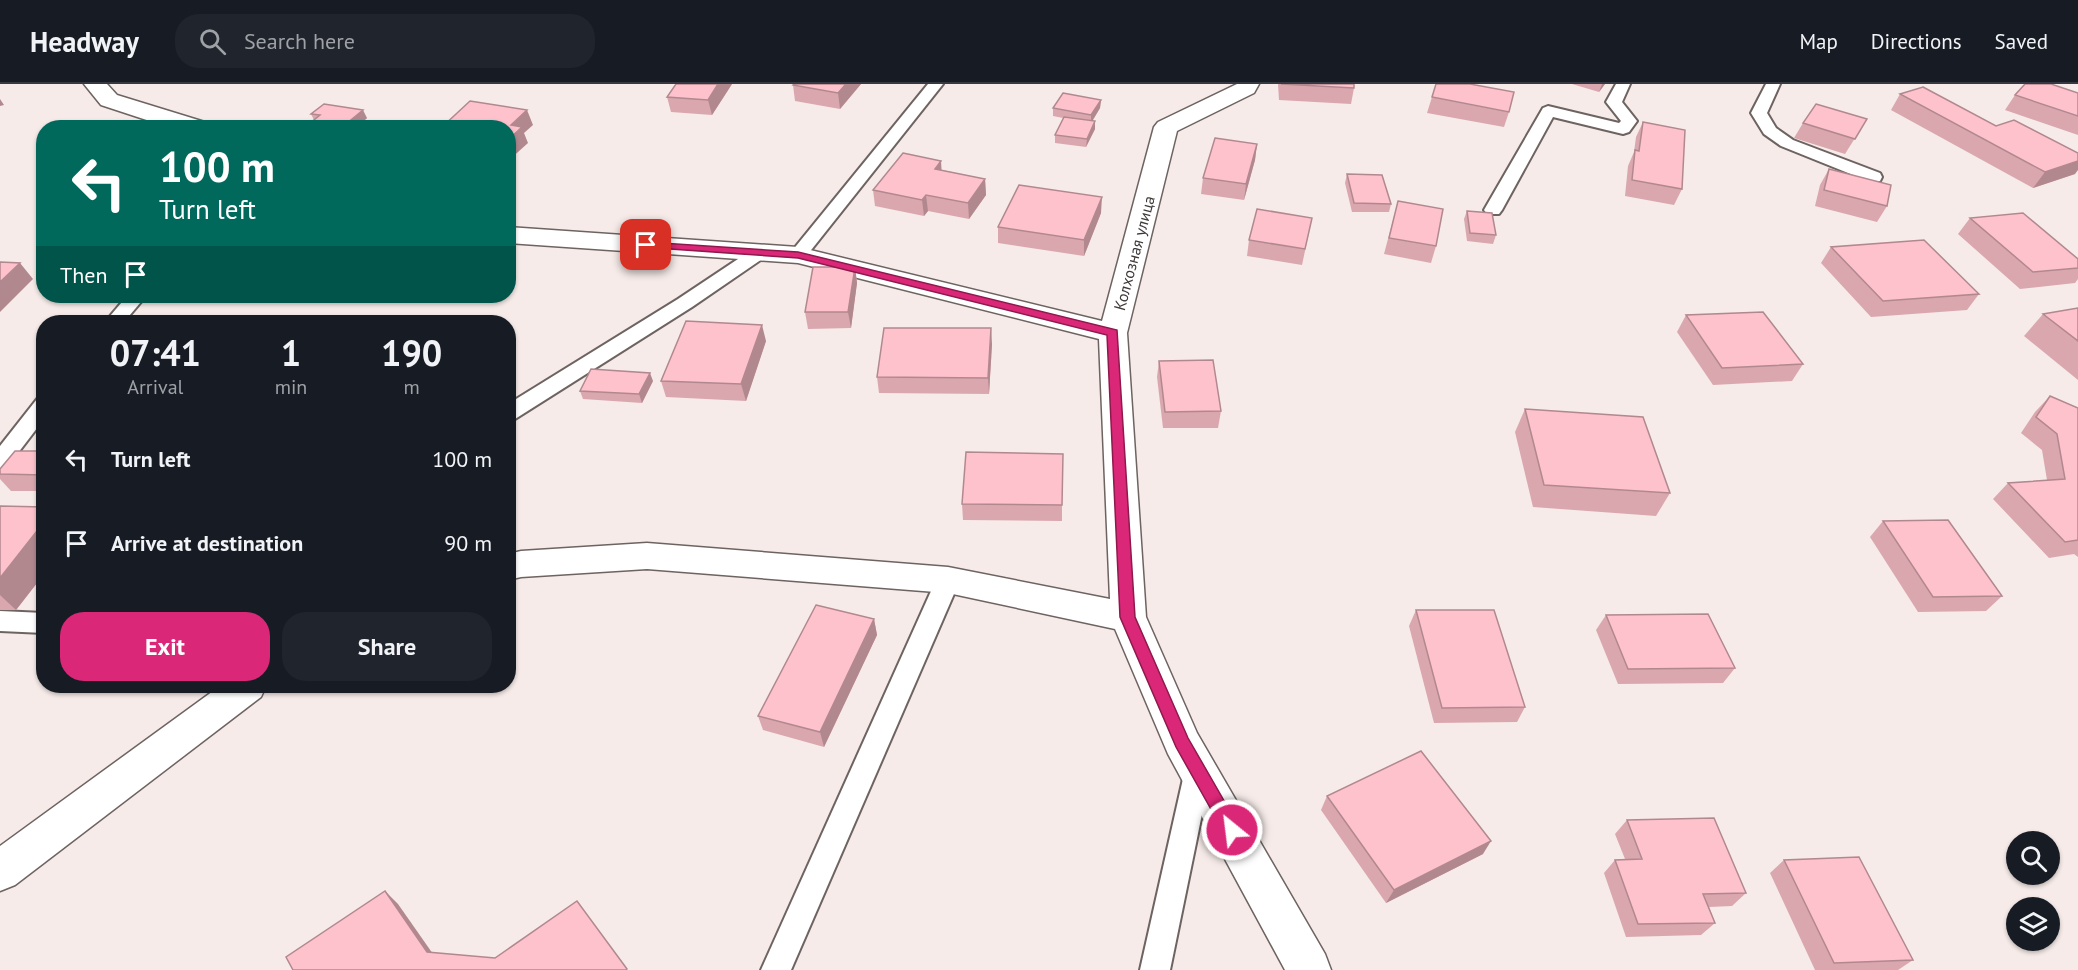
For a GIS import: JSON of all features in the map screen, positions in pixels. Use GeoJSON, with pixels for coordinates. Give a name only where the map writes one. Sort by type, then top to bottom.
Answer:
{"type":"FeatureCollection","features":[{"type":"Feature","properties":{"kind":"street"},"geometry":{"type":"LineString","coordinates":[[95,84],[109,100],[169,120]]}},
{"type":"Feature","properties":{"kind":"street","name":"Колхозная улица"},"geometry":{"type":"LineString","coordinates":[[1248,84],[1246,88],[1166,126],[1113,333],[1128,617],[1182,742],[1310,970]]}},
{"type":"Feature","properties":{"kind":"street"},"geometry":{"type":"LineString","coordinates":[[516,236],[798,255],[1113,333]]}},
{"type":"Feature","properties":{"kind":"street"},"geometry":{"type":"LineString","coordinates":[[516,565],[647,556],[948,580],[1128,617]]}},
{"type":"Feature","properties":{"kind":"street"},"geometry":{"type":"LineString","coordinates":[[0,871],[239,693]]}},
{"type":"Feature","properties":{"kind":"lane"},"geometry":{"type":"LineString","coordinates":[[798,255],[936,84]]}},
{"type":"Feature","properties":{"kind":"lane"},"geometry":{"type":"LineString","coordinates":[[1494,210],[1548,111],[1623,129],[1629,121],[1614,102],[1623,84]]}},
{"type":"Feature","properties":{"kind":"lane"},"geometry":{"type":"LineString","coordinates":[[1773,84],[1759,113],[1770,131],[1787,143],[1874,177]]}},
{"type":"Feature","properties":{"kind":"lane"},"geometry":{"type":"LineString","coordinates":[[516,409],[685,303],[759,253]]}},
{"type":"Feature","properties":{"kind":"lane"},"geometry":{"type":"LineString","coordinates":[[120,315],[131,303]]}},
{"type":"Feature","properties":{"kind":"lane"},"geometry":{"type":"LineString","coordinates":[[0,460],[36,415]]}},
{"type":"Feature","properties":{"kind":"lane"},"geometry":{"type":"LineString","coordinates":[[776,970],[948,580]]}},
{"type":"Feature","properties":{"kind":"lane"},"geometry":{"type":"LineString","coordinates":[[0,621],[36,623]]}},
{"type":"Feature","properties":{"kind":"lane"},"geometry":{"type":"LineString","coordinates":[[1155,970],[1198,770]]}},
{"type":"Feature","properties":{"kind":"building"},"geometry":{"type":"Polygon","coordinates":[[[676,84],[718,84],[708,100],[667,97],[676,84]]]}},
{"type":"Feature","properties":{"kind":"building"},"geometry":{"type":"Polygon","coordinates":[[[794,84],[846,84],[838,93],[794,84]]]}},
{"type":"Feature","properties":{"kind":"building"},"geometry":{"type":"Polygon","coordinates":[[[1281,84],[1354,84],[1354,88],[1281,84]]]}},
{"type":"Feature","properties":{"kind":"building"},"geometry":{"type":"Polygon","coordinates":[[[1436,84],[1470,84],[1514,92],[1509,112],[1432,97],[1436,84]]]}},
{"type":"Feature","properties":{"kind":"building"},"geometry":{"type":"Polygon","coordinates":[[[2025,84],[2051,84],[2078,93],[2078,116],[2015,95],[2025,84]]]}},
{"type":"Feature","properties":{"kind":"building"},"geometry":{"type":"Polygon","coordinates":[[[1923,87],[1996,126],[2014,120],[2078,153],[2078,161],[2045,172],[1900,94],[1923,87]]]}},
{"type":"Feature","properties":{"kind":"building"},"geometry":{"type":"Polygon","coordinates":[[[1063,93],[1101,100],[1091,115],[1053,108],[1063,93]]]}},
{"type":"Feature","properties":{"kind":"building"},"geometry":{"type":"Polygon","coordinates":[[[470,101],[527,110],[516,120],[450,120],[470,101]]]}},
{"type":"Feature","properties":{"kind":"building"},"geometry":{"type":"Polygon","coordinates":[[[324,104],[363,110],[351,120],[314,120],[320,115],[311,114],[324,104]]]}},
{"type":"Feature","properties":{"kind":"building"},"geometry":{"type":"Polygon","coordinates":[[[1816,104],[1867,119],[1855,139],[1803,123],[1816,104]]]}},
{"type":"Feature","properties":{"kind":"building"},"geometry":{"type":"Polygon","coordinates":[[[1064,117],[1095,121],[1087,139],[1055,135],[1064,117]]]}},
{"type":"Feature","properties":{"kind":"building"},"geometry":{"type":"Polygon","coordinates":[[[1643,122],[1685,130],[1682,189],[1632,180],[1635,150],[1639,151],[1643,122]]]}},
{"type":"Feature","properties":{"kind":"building"},"geometry":{"type":"Polygon","coordinates":[[[1215,138],[1257,144],[1246,184],[1203,178],[1215,138]]]}},
{"type":"Feature","properties":{"kind":"building"},"geometry":{"type":"Polygon","coordinates":[[[903,153],[941,161],[935,169],[985,179],[968,203],[926,195],[922,200],[873,190],[903,153]]]}},
{"type":"Feature","properties":{"kind":"building"},"geometry":{"type":"Polygon","coordinates":[[[1829,169],[1891,185],[1887,206],[1824,190],[1829,169]]]}},
{"type":"Feature","properties":{"kind":"building"},"geometry":{"type":"Polygon","coordinates":[[[1347,174],[1382,175],[1391,204],[1354,203],[1347,174]]]}},
{"type":"Feature","properties":{"kind":"building"},"geometry":{"type":"Polygon","coordinates":[[[1019,185],[1102,197],[1084,240],[998,227],[1019,185]]]}},
{"type":"Feature","properties":{"kind":"building"},"geometry":{"type":"Polygon","coordinates":[[[1398,201],[1443,209],[1436,246],[1389,238],[1398,201]]]}},
{"type":"Feature","properties":{"kind":"building"},"geometry":{"type":"Polygon","coordinates":[[[1257,209],[1312,218],[1305,249],[1249,240],[1257,209]]]}},
{"type":"Feature","properties":{"kind":"building"},"geometry":{"type":"Polygon","coordinates":[[[1467,211],[1492,213],[1496,235],[1470,233],[1467,211]]]}},
{"type":"Feature","properties":{"kind":"building"},"geometry":{"type":"Polygon","coordinates":[[[2023,213],[2078,259],[2078,268],[2033,272],[1970,218],[2023,213]]]}},
{"type":"Feature","properties":{"kind":"building"},"geometry":{"type":"Polygon","coordinates":[[[1924,240],[1979,294],[1883,301],[1831,247],[1924,240]]]}},
{"type":"Feature","properties":{"kind":"building"},"geometry":{"type":"Polygon","coordinates":[[[0,262],[20,263],[0,282],[0,262]]]}},
{"type":"Feature","properties":{"kind":"building"},"geometry":{"type":"Polygon","coordinates":[[[813,267],[855,267],[848,312],[805,312],[813,267]]]}},
{"type":"Feature","properties":{"kind":"building"},"geometry":{"type":"Polygon","coordinates":[[[2078,308],[2078,341],[2043,314],[2078,308]]]}},
{"type":"Feature","properties":{"kind":"building"},"geometry":{"type":"Polygon","coordinates":[[[1763,312],[1803,364],[1722,368],[1686,315],[1763,312]]]}},
{"type":"Feature","properties":{"kind":"building"},"geometry":{"type":"Polygon","coordinates":[[[686,321],[762,325],[741,384],[661,381],[686,321]]]}},
{"type":"Feature","properties":{"kind":"building"},"geometry":{"type":"Polygon","coordinates":[[[884,328],[991,328],[988,378],[877,377],[884,328]]]}},
{"type":"Feature","properties":{"kind":"building"},"geometry":{"type":"Polygon","coordinates":[[[1213,360],[1221,411],[1165,412],[1159,361],[1213,360]]]}},
{"type":"Feature","properties":{"kind":"building"},"geometry":{"type":"Polygon","coordinates":[[[591,369],[650,373],[639,394],[580,391],[591,369]]]}},
{"type":"Feature","properties":{"kind":"building"},"geometry":{"type":"Polygon","coordinates":[[[2050,396],[2078,408],[2078,540],[2065,542],[2008,483],[2065,479],[2057,434],[2036,417],[2050,396]]]}},
{"type":"Feature","properties":{"kind":"building"},"geometry":{"type":"Polygon","coordinates":[[[1525,409],[1643,417],[1670,493],[1544,485],[1525,409]]]}},
{"type":"Feature","properties":{"kind":"building"},"geometry":{"type":"Polygon","coordinates":[[[15,451],[36,451],[36,475],[0,474],[0,469],[15,451]]]}},
{"type":"Feature","properties":{"kind":"building"},"geometry":{"type":"Polygon","coordinates":[[[966,452],[1063,454],[1062,505],[962,504],[966,452]]]}},
{"type":"Feature","properties":{"kind":"building"},"geometry":{"type":"Polygon","coordinates":[[[0,506],[36,507],[36,532],[0,578],[0,506]]]}},
{"type":"Feature","properties":{"kind":"building"},"geometry":{"type":"Polygon","coordinates":[[[1948,520],[2002,596],[1933,597],[1883,521],[1948,520]]]}},
{"type":"Feature","properties":{"kind":"building"},"geometry":{"type":"Polygon","coordinates":[[[816,605],[874,619],[820,732],[758,716],[816,605]]]}},
{"type":"Feature","properties":{"kind":"building"},"geometry":{"type":"Polygon","coordinates":[[[1416,610],[1494,610],[1525,707],[1442,708],[1416,610]]]}},
{"type":"Feature","properties":{"kind":"building"},"geometry":{"type":"Polygon","coordinates":[[[1708,614],[1735,668],[1628,669],[1606,615],[1708,614]]]}},
{"type":"Feature","properties":{"kind":"building"},"geometry":{"type":"Polygon","coordinates":[[[1421,751],[1491,841],[1394,890],[1327,796],[1421,751]]]}},
{"type":"Feature","properties":{"kind":"building"},"geometry":{"type":"Polygon","coordinates":[[[1714,818],[1746,893],[1703,894],[1715,923],[1638,924],[1615,860],[1642,859],[1627,820],[1714,818]]]}},
{"type":"Feature","properties":{"kind":"building"},"geometry":{"type":"Polygon","coordinates":[[[1859,857],[1913,960],[1834,963],[1784,860],[1859,857]]]}},
{"type":"Feature","properties":{"kind":"building"},"geometry":{"type":"Polygon","coordinates":[[[385,891],[427,952],[495,958],[577,901],[627,969],[293,970],[286,957],[385,891]]]}},
{"type":"Feature","properties":{"kind":"route"},"geometry":{"type":"LineString","coordinates":[[646,245],[798,255],[1113,333],[1128,617],[1182,742],[1232,830]]}}]}
